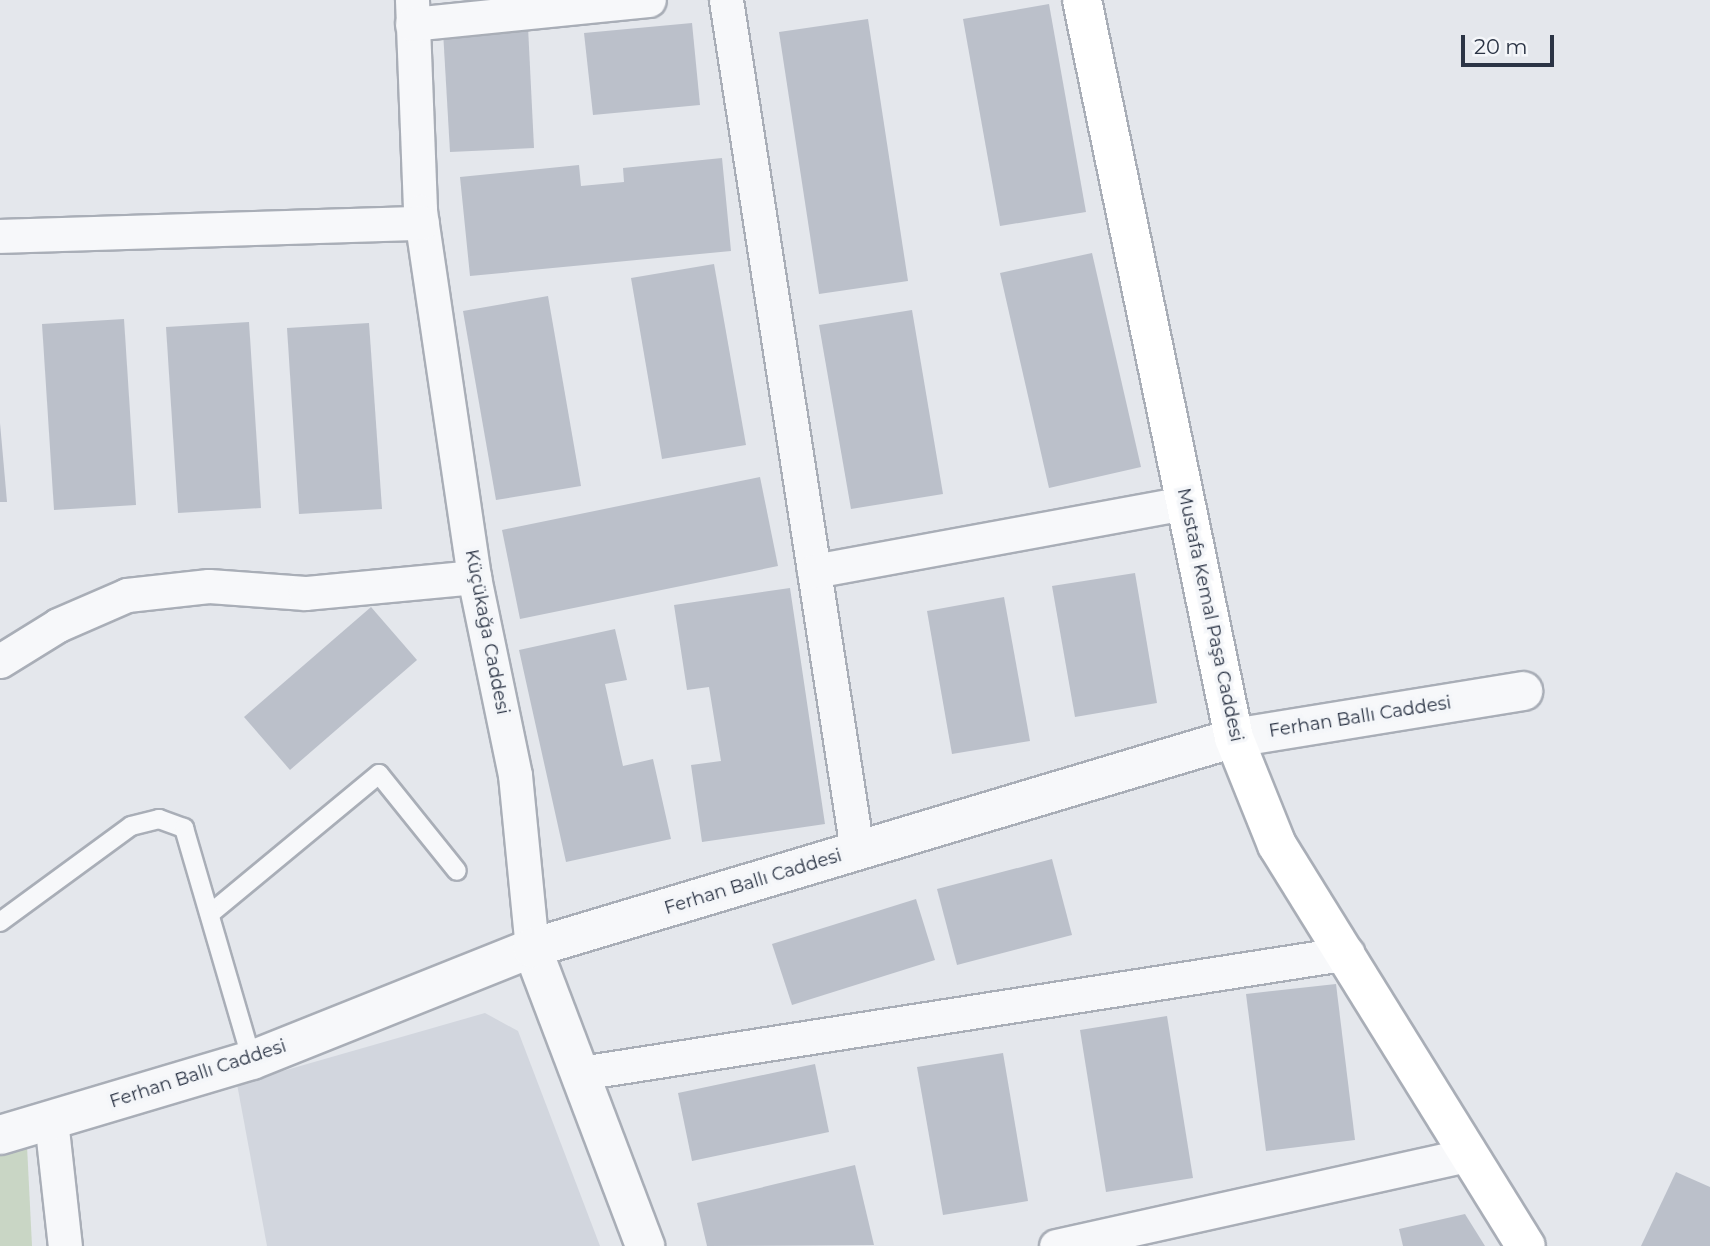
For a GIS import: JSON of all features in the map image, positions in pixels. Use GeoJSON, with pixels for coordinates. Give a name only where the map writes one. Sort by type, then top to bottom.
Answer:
{"type":"FeatureCollection","features":[{"type":"Feature","properties":{"kind":"main road","name":"Mustafa Kemal Paşa Caddesi"},"geometry":{"type":"LineString","coordinates":[[1082,0],[1234,738],[1278,845],[1348,953],[1525,1246]]}},
{"type":"Feature","properties":{"kind":"street"},"geometry":{"type":"LineString","coordinates":[[412,12],[572,16],[649,0]]}},
{"type":"Feature","properties":{"kind":"street"},"geometry":{"type":"LineString","coordinates":[[726,0],[857,850]]}},
{"type":"Feature","properties":{"kind":"street","name":"Küçükağa Caddesi"},"geometry":{"type":"LineString","coordinates":[[412,12],[422,223],[474,577],[515,775],[532,948],[645,1246]]}},
{"type":"Feature","properties":{"kind":"street"},"geometry":{"type":"LineString","coordinates":[[0,236],[422,223]]}},
{"type":"Feature","properties":{"kind":"street"},"geometry":{"type":"LineString","coordinates":[[814,571],[1186,503]]}},
{"type":"Feature","properties":{"kind":"street"},"geometry":{"type":"LineString","coordinates":[[0,661],[58,625],[127,595],[209,586],[305,593],[474,577]]}},
{"type":"Feature","properties":{"kind":"street","name":"Ferhan Ballı Caddesi"},"geometry":{"type":"LineString","coordinates":[[0,1135],[251,1060],[532,948],[1234,738],[1523,691]]}},
{"type":"Feature","properties":{"kind":"street"},"geometry":{"type":"LineString","coordinates":[[581,1073],[1348,953]]}},
{"type":"Feature","properties":{"kind":"street"},"geometry":{"type":"LineString","coordinates":[[51,1121],[65,1246]]}},
{"type":"Feature","properties":{"kind":"street"},"geometry":{"type":"LineString","coordinates":[[1056,1246],[1468,1155]]}},
{"type":"Feature","properties":{"kind":"lane"},"geometry":{"type":"LineString","coordinates":[[211,913],[379,774],[457,871]]}},
{"type":"Feature","properties":{"kind":"lane"},"geometry":{"type":"LineString","coordinates":[[0,922],[131,826],[159,819],[184,828],[211,913],[251,1060]]}},
{"type":"Feature","properties":{"kind":"shaded area"},"geometry":{"type":"Polygon","coordinates":[[[485,1013],[518,1031],[600,1246],[267,1246],[237,1084],[485,1013]]]}},
{"type":"Feature","properties":{"kind":"green space"},"geometry":{"type":"Polygon","coordinates":[[[27,1146],[32,1246],[0,1246],[0,1154],[27,1146]]]}},
{"type":"Feature","properties":{"kind":"building"},"geometry":{"type":"Polygon","coordinates":[[[1049,4],[1086,212],[1000,226],[963,19],[1049,4]]]}},
{"type":"Feature","properties":{"kind":"building"},"geometry":{"type":"Polygon","coordinates":[[[868,19],[908,281],[819,294],[779,32],[868,19]]]}},
{"type":"Feature","properties":{"kind":"building"},"geometry":{"type":"Polygon","coordinates":[[[692,23],[700,105],[593,115],[584,33],[692,23]]]}},
{"type":"Feature","properties":{"kind":"building"},"geometry":{"type":"Polygon","coordinates":[[[528,27],[534,148],[450,152],[443,31],[528,27]]]}},
{"type":"Feature","properties":{"kind":"building"},"geometry":{"type":"Polygon","coordinates":[[[722,158],[731,251],[470,276],[460,177],[579,165],[581,186],[624,182],[623,168],[722,158]]]}},
{"type":"Feature","properties":{"kind":"building"},"geometry":{"type":"Polygon","coordinates":[[[1092,253],[1141,467],[1049,488],[1000,273],[1092,253]]]}},
{"type":"Feature","properties":{"kind":"building"},"geometry":{"type":"Polygon","coordinates":[[[714,264],[746,445],[662,459],[631,278],[714,264]]]}},
{"type":"Feature","properties":{"kind":"building"},"geometry":{"type":"Polygon","coordinates":[[[548,296],[581,486],[496,500],[463,311],[548,296]]]}},
{"type":"Feature","properties":{"kind":"building"},"geometry":{"type":"Polygon","coordinates":[[[912,310],[943,494],[851,509],[819,325],[912,310]]]}},
{"type":"Feature","properties":{"kind":"building"},"geometry":{"type":"Polygon","coordinates":[[[124,319],[136,505],[54,510],[42,324],[124,319]]]}},
{"type":"Feature","properties":{"kind":"building"},"geometry":{"type":"Polygon","coordinates":[[[249,322],[261,508],[178,513],[166,327],[249,322]]]}},
{"type":"Feature","properties":{"kind":"building"},"geometry":{"type":"Polygon","coordinates":[[[369,323],[382,509],[299,514],[287,328],[369,323]]]}},
{"type":"Feature","properties":{"kind":"building"},"geometry":{"type":"Polygon","coordinates":[[[0,423],[7,502],[0,502],[0,423]]]}},
{"type":"Feature","properties":{"kind":"building"},"geometry":{"type":"Polygon","coordinates":[[[760,477],[778,566],[520,619],[502,530],[760,477]]]}},
{"type":"Feature","properties":{"kind":"building"},"geometry":{"type":"Polygon","coordinates":[[[1135,573],[1157,703],[1075,717],[1052,586],[1135,573]]]}},
{"type":"Feature","properties":{"kind":"building"},"geometry":{"type":"Polygon","coordinates":[[[790,588],[825,824],[702,842],[691,765],[721,761],[709,687],[687,690],[674,605],[790,588]]]}},
{"type":"Feature","properties":{"kind":"building"},"geometry":{"type":"Polygon","coordinates":[[[1004,597],[1030,741],[952,754],[927,611],[1004,597]]]}},
{"type":"Feature","properties":{"kind":"building"},"geometry":{"type":"Polygon","coordinates":[[[371,607],[417,660],[290,770],[244,717],[371,607]]]}},
{"type":"Feature","properties":{"kind":"building"},"geometry":{"type":"Polygon","coordinates":[[[615,629],[627,680],[605,684],[623,766],[653,759],[671,839],[566,862],[519,650],[615,629]]]}},
{"type":"Feature","properties":{"kind":"building"},"geometry":{"type":"Polygon","coordinates":[[[1052,859],[1072,935],[957,965],[937,889],[1052,859]]]}},
{"type":"Feature","properties":{"kind":"building"},"geometry":{"type":"Polygon","coordinates":[[[916,899],[935,960],[792,1005],[772,944],[916,899]]]}},
{"type":"Feature","properties":{"kind":"building"},"geometry":{"type":"Polygon","coordinates":[[[1336,984],[1355,1140],[1266,1151],[1246,994],[1336,984]]]}},
{"type":"Feature","properties":{"kind":"building"},"geometry":{"type":"Polygon","coordinates":[[[1167,1016],[1193,1178],[1106,1192],[1080,1030],[1167,1016]]]}},
{"type":"Feature","properties":{"kind":"building"},"geometry":{"type":"Polygon","coordinates":[[[1003,1053],[1028,1201],[943,1215],[917,1067],[1003,1053]]]}},
{"type":"Feature","properties":{"kind":"building"},"geometry":{"type":"Polygon","coordinates":[[[815,1064],[829,1132],[692,1161],[678,1093],[815,1064]]]}},
{"type":"Feature","properties":{"kind":"building"},"geometry":{"type":"Polygon","coordinates":[[[855,1165],[874,1245],[707,1246],[697,1203],[855,1165]]]}},
{"type":"Feature","properties":{"kind":"building"},"geometry":{"type":"Polygon","coordinates":[[[1676,1172],[1710,1187],[1710,1246],[1641,1246],[1676,1172]]]}},
{"type":"Feature","properties":{"kind":"building"},"geometry":{"type":"Polygon","coordinates":[[[1465,1214],[1485,1246],[1403,1246],[1399,1229],[1465,1214]]]}}]}
